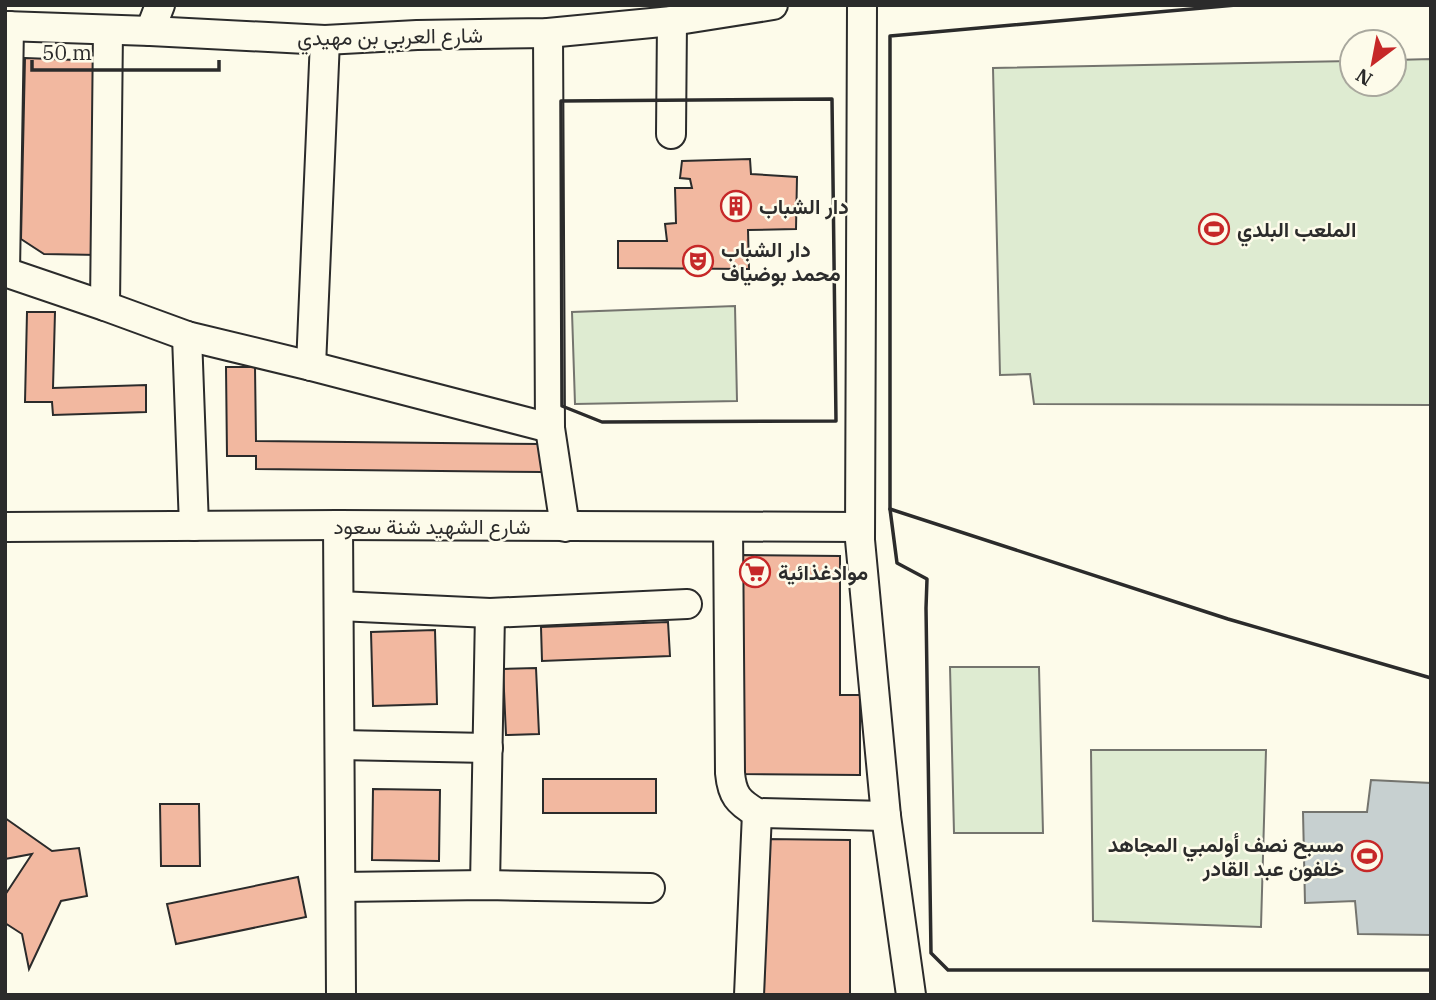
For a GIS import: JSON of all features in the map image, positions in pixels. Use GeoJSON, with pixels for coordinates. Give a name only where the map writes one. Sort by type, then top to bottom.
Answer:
{"type":"FeatureCollection","features":[{"type":"Feature","properties":{"kind":"street","name":"شارع العربي بن مهيدي"},"geometry":{"type":"LineString","coordinates":[[7,26],[138,20],[325,40],[417,35],[548,33],[672,21],[773,5]]}},
{"type":"Feature","properties":{"kind":"street"},"geometry":{"type":"LineString","coordinates":[[862,5],[860,527],[886,816],[911,995]]}},
{"type":"Feature","properties":{"kind":"street"},"geometry":{"type":"LineString","coordinates":[[105,306],[138,20]]}},
{"type":"Feature","properties":{"kind":"street"},"geometry":{"type":"LineString","coordinates":[[671,134],[672,21]]}},
{"type":"Feature","properties":{"kind":"street"},"geometry":{"type":"LineString","coordinates":[[7,26],[5,271],[187,336],[550,428]]}},
{"type":"Feature","properties":{"kind":"street"},"geometry":{"type":"LineString","coordinates":[[548,33],[550,428],[565,527]]}},
{"type":"Feature","properties":{"kind":"street"},"geometry":{"type":"LineString","coordinates":[[311,366],[325,40]]}},
{"type":"Feature","properties":{"kind":"street"},"geometry":{"type":"LineString","coordinates":[[187,336],[194,526]]}},
{"type":"Feature","properties":{"kind":"street"},"geometry":{"type":"LineString","coordinates":[[338,525],[341,995]]}},
{"type":"Feature","properties":{"kind":"street","name":"شارع الشهيد شنة سعود"},"geometry":{"type":"LineString","coordinates":[[5,527],[860,527]]}},
{"type":"Feature","properties":{"kind":"street"},"geometry":{"type":"LineString","coordinates":[[728,527],[731,787],[737,798],[757,813],[886,816]]}},
{"type":"Feature","properties":{"kind":"street"},"geometry":{"type":"LineString","coordinates":[[339,606],[490,612],[687,604]]}},
{"type":"Feature","properties":{"kind":"street"},"geometry":{"type":"LineString","coordinates":[[485,885],[490,612]]}},
{"type":"Feature","properties":{"kind":"street"},"geometry":{"type":"LineString","coordinates":[[340,746],[488,748]]}},
{"type":"Feature","properties":{"kind":"street"},"geometry":{"type":"LineString","coordinates":[[749,995],[757,813]]}},
{"type":"Feature","properties":{"kind":"street"},"geometry":{"type":"LineString","coordinates":[[341,887],[485,885],[650,888]]}},
{"type":"Feature","properties":{"kind":"green space","name":"الملعب البلدي"},"geometry":{"type":"Polygon","coordinates":[[[1431,59],[1431,405],[1034,404],[1030,374],[1000,375],[993,68],[1338,61],[1338,98],[1408,98],[1408,60],[1431,59]]]}},
{"type":"Feature","properties":{"kind":"green space"},"geometry":{"type":"Polygon","coordinates":[[[735,306],[737,401],[575,404],[572,312],[735,306]]]}},
{"type":"Feature","properties":{"kind":"green space"},"geometry":{"type":"Polygon","coordinates":[[[950,667],[1039,667],[1043,833],[954,833],[950,667]]]}},
{"type":"Feature","properties":{"kind":"green space"},"geometry":{"type":"Polygon","coordinates":[[[1091,750],[1266,750],[1261,927],[1093,921],[1091,750]]]}},
{"type":"Feature","properties":{"kind":"shaded area","name":"مسبح نصف أولمبي المجاهد خلفون عبد القادر"},"geometry":{"type":"Polygon","coordinates":[[[1371,780],[1431,783],[1431,935],[1358,934],[1355,901],[1305,903],[1303,812],[1367,812],[1371,780]]]}},
{"type":"Feature","properties":{"kind":"building"},"geometry":{"type":"Polygon","coordinates":[[[25,58],[101,61],[98,255],[44,254],[21,239],[25,58]]]}},
{"type":"Feature","properties":{"kind":"building","name":"دار الشباب"},"geometry":{"type":"Polygon","coordinates":[[[750,159],[751,174],[797,177],[796,229],[748,230],[749,269],[618,268],[618,241],[667,241],[665,224],[676,223],[675,188],[692,188],[690,179],[680,178],[682,161],[750,159]]]}},
{"type":"Feature","properties":{"kind":"building"},"geometry":{"type":"Polygon","coordinates":[[[27,312],[55,312],[53,388],[146,385],[146,412],[53,415],[52,402],[25,402],[27,312]]]}},
{"type":"Feature","properties":{"kind":"building"},"geometry":{"type":"Polygon","coordinates":[[[226,367],[255,367],[256,441],[542,444],[542,472],[256,469],[256,456],[227,456],[226,367]]]}},
{"type":"Feature","properties":{"kind":"building"},"geometry":{"type":"Polygon","coordinates":[[[742,555],[840,556],[840,695],[860,695],[860,775],[741,774],[742,555]]]}},
{"type":"Feature","properties":{"kind":"building"},"geometry":{"type":"Polygon","coordinates":[[[668,622],[670,656],[542,661],[541,627],[668,622]]]}},
{"type":"Feature","properties":{"kind":"building"},"geometry":{"type":"Polygon","coordinates":[[[435,630],[437,704],[373,706],[371,632],[435,630]]]}},
{"type":"Feature","properties":{"kind":"building"},"geometry":{"type":"Polygon","coordinates":[[[536,668],[539,734],[506,735],[503,669],[536,668]]]}},
{"type":"Feature","properties":{"kind":"building"},"geometry":{"type":"Polygon","coordinates":[[[543,779],[656,779],[656,813],[543,813],[543,779]]]}},
{"type":"Feature","properties":{"kind":"building"},"geometry":{"type":"Polygon","coordinates":[[[373,789],[440,790],[439,861],[372,860],[373,789]]]}},
{"type":"Feature","properties":{"kind":"building"},"geometry":{"type":"Polygon","coordinates":[[[160,804],[199,804],[200,866],[161,866],[160,804]]]}},
{"type":"Feature","properties":{"kind":"building"},"geometry":{"type":"Polygon","coordinates":[[[5,818],[52,851],[79,848],[87,896],[61,901],[29,969],[22,934],[5,923],[5,895],[32,854],[5,859],[5,818]]]}},
{"type":"Feature","properties":{"kind":"building"},"geometry":{"type":"Polygon","coordinates":[[[765,839],[850,840],[850,995],[764,995],[765,839]]]}},
{"type":"Feature","properties":{"kind":"building"},"geometry":{"type":"Polygon","coordinates":[[[298,877],[306,917],[176,944],[167,904],[298,877]]]}},
{"type":"Feature","properties":{"kind":"wall"},"geometry":{"type":"LineString","coordinates":[[1236,5],[890,36],[890,509],[897,563],[927,579],[931,953],[948,970],[1431,970]]}},
{"type":"Feature","properties":{"kind":"wall"},"geometry":{"type":"LineString","coordinates":[[832,99],[836,421],[602,422],[562,406],[561,101],[832,99]]}},
{"type":"Feature","properties":{"kind":"wall"},"geometry":{"type":"LineString","coordinates":[[890,509],[1228,619],[1431,678]]}},
{"type":"Feature","properties":{"kind":"place","name":"دار الشباب"},"geometry":{"type":"Point","coordinates":[736,206]}},
{"type":"Feature","properties":{"kind":"place","name":"الملعب البلدي"},"geometry":{"type":"Point","coordinates":[1214,229]}},
{"type":"Feature","properties":{"kind":"place","name":"دار الشباب محمد بوضياف"},"geometry":{"type":"Point","coordinates":[698,261]}},
{"type":"Feature","properties":{"kind":"place","name":"موادغذائية"},"geometry":{"type":"Point","coordinates":[755,572]}},
{"type":"Feature","properties":{"kind":"place","name":"مسبح نصف أولمبي المجاهد خلفون عبد القادر"},"geometry":{"type":"Point","coordinates":[1367,856]}}]}
